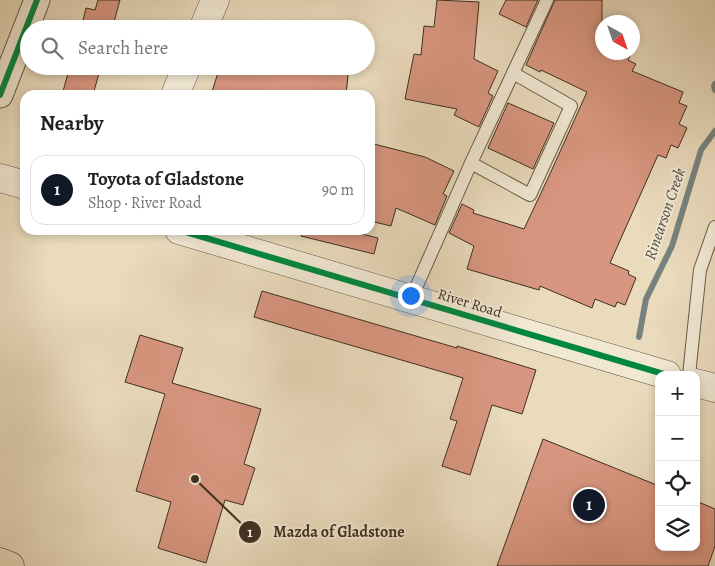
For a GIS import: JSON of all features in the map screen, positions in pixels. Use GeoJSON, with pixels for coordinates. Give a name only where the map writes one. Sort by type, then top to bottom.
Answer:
{"type":"FeatureCollection","features":[{"type":"Feature","properties":{"kind":"main road"},"geometry":{"type":"LineString","coordinates":[[0,562],[10,566]]}},
{"type":"Feature","properties":{"kind":"street"},"geometry":{"type":"LineString","coordinates":[[29,20],[37,0]]}},
{"type":"Feature","properties":{"kind":"street"},"geometry":{"type":"LineString","coordinates":[[207,20],[215,0]]}},
{"type":"Feature","properties":{"kind":"street"},"geometry":{"type":"LineString","coordinates":[[0,95],[20,44]]}},
{"type":"Feature","properties":{"kind":"street"},"geometry":{"type":"LineString","coordinates":[[176,90],[183,75]]}},
{"type":"Feature","properties":{"kind":"street"},"geometry":{"type":"LineString","coordinates":[[0,178],[20,184]]}},
{"type":"Feature","properties":{"kind":"street","name":"River Road"},"geometry":{"type":"LineString","coordinates":[[218,236],[412,299],[655,371]]}},
{"type":"Feature","properties":{"kind":"street"},"geometry":{"type":"LineString","coordinates":[[700,384],[715,388]]}},
{"type":"Feature","properties":{"kind":"lane"},"geometry":{"type":"LineString","coordinates":[[412,299],[470,163],[547,0]]}},
{"type":"Feature","properties":{"kind":"lane"},"geometry":{"type":"LineString","coordinates":[[470,163],[530,195],[571,106],[513,73]]}},
{"type":"Feature","properties":{"kind":"lane"},"geometry":{"type":"LineString","coordinates":[[689,371],[700,270],[715,227]]}},
{"type":"Feature","properties":{"kind":"building"},"geometry":{"type":"Polygon","coordinates":[[[98,0],[120,0],[114,20],[83,20],[86,8],[95,10],[98,0]]]}},
{"type":"Feature","properties":{"kind":"building"},"geometry":{"type":"Polygon","coordinates":[[[437,0],[479,2],[474,59],[498,71],[488,93],[493,96],[479,127],[454,115],[457,109],[405,99],[414,54],[421,55],[424,26],[434,27],[437,0]]]}},
{"type":"Feature","properties":{"kind":"building"},"geometry":{"type":"Polygon","coordinates":[[[506,0],[538,0],[526,27],[499,14],[506,0]]]}},
{"type":"Feature","properties":{"kind":"building"},"geometry":{"type":"Polygon","coordinates":[[[555,0],[602,0],[602,15],[595,15],[595,60],[628,60],[636,64],[632,71],[683,92],[679,103],[687,106],[679,124],[687,128],[678,148],[671,145],[666,158],[658,155],[610,263],[629,271],[628,274],[636,278],[625,305],[617,302],[615,307],[595,299],[592,308],[540,286],[539,290],[467,269],[474,246],[449,233],[462,204],[474,210],[473,213],[524,229],[549,176],[587,92],[526,65],[555,0]]]}},
{"type":"Feature","properties":{"kind":"building"},"geometry":{"type":"Polygon","coordinates":[[[68,75],[98,75],[94,90],[63,90],[68,75]]]}},
{"type":"Feature","properties":{"kind":"building"},"geometry":{"type":"Polygon","coordinates":[[[217,75],[348,75],[347,90],[213,90],[217,75]]]}},
{"type":"Feature","properties":{"kind":"building"},"geometry":{"type":"Polygon","coordinates":[[[508,103],[554,123],[533,169],[488,148],[508,103]]]}},
{"type":"Feature","properties":{"kind":"building"},"geometry":{"type":"Polygon","coordinates":[[[375,144],[425,157],[454,171],[443,194],[447,196],[435,225],[396,208],[391,226],[375,222],[375,144]]]}},
{"type":"Feature","properties":{"kind":"building"},"geometry":{"type":"Polygon","coordinates":[[[366,235],[378,238],[374,254],[301,236],[366,235]]]}},
{"type":"Feature","properties":{"kind":"building"},"geometry":{"type":"Polygon","coordinates":[[[262,291],[536,370],[522,414],[492,405],[470,475],[442,466],[457,421],[450,419],[463,378],[254,317],[262,291]]]}},
{"type":"Feature","properties":{"kind":"building"},"geometry":{"type":"Polygon","coordinates":[[[140,335],[183,348],[172,383],[261,409],[244,464],[255,468],[243,505],[225,500],[206,563],[158,548],[171,502],[136,491],[165,394],[125,382],[140,335]]]}},
{"type":"Feature","properties":{"kind":"building"},"geometry":{"type":"Polygon","coordinates":[[[543,439],[655,484],[655,551],[700,551],[700,503],[715,509],[715,546],[708,566],[497,566],[543,439]]]}},
{"type":"Feature","properties":{"kind":"waterway","name":"Rinearson Creek"},"geometry":{"type":"LineString","coordinates":[[715,84],[715,90]]}},
{"type":"Feature","properties":{"kind":"waterway","name":"Rinearson Creek"},"geometry":{"type":"LineString","coordinates":[[639,337],[646,299],[672,246],[701,150],[715,131]]}},
{"type":"Feature","properties":{"kind":"cycle path"},"geometry":{"type":"LineString","coordinates":[[29,20],[37,0]]}},
{"type":"Feature","properties":{"kind":"cycle path"},"geometry":{"type":"LineString","coordinates":[[0,95],[20,44]]}},
{"type":"Feature","properties":{"kind":"cycle path"},"geometry":{"type":"LineString","coordinates":[[196,235],[655,371]]}},
{"type":"Feature","properties":{"kind":"place","name":"Mazda of Gladstone"},"geometry":{"type":"Point","coordinates":[195,479]}},
{"type":"Feature","properties":{"kind":"place","name":"Toyota of Gladstone"},"geometry":{"type":"Point","coordinates":[589,505]}}]}
